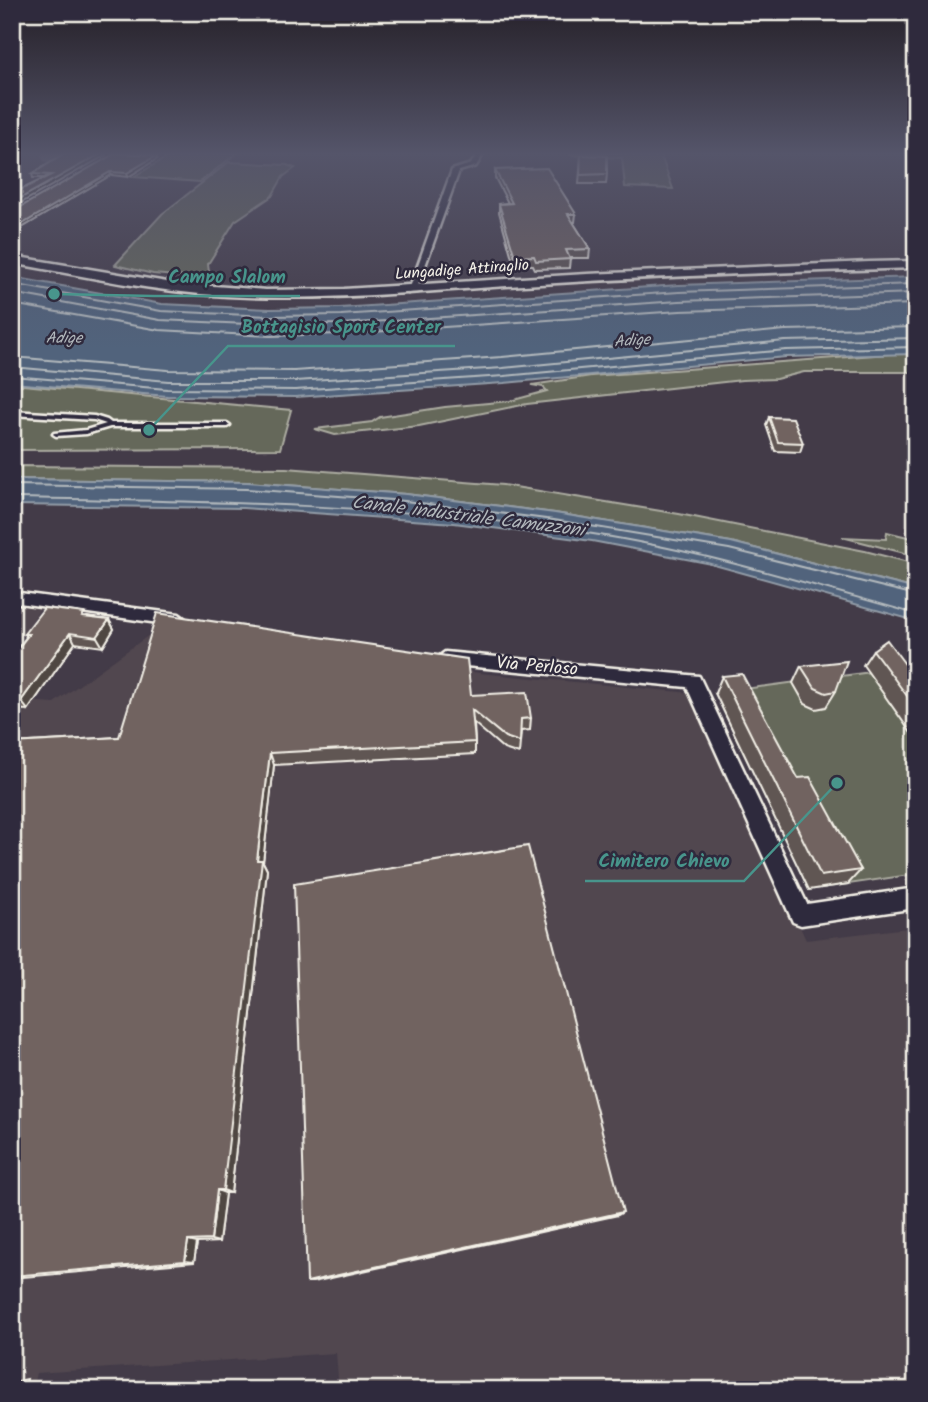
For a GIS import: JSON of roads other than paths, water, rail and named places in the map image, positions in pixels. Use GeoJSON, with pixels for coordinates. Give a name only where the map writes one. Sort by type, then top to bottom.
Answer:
{"type":"FeatureCollection","features":[{"type":"Feature","properties":{"kind":"street"},"geometry":{"type":"LineString","coordinates":[[411,291],[438,218]]}},
{"type":"Feature","properties":{"kind":"street","name":"Lungadige Attiraglio"},"geometry":{"type":"LineString","coordinates":[[12,259],[164,286],[226,292],[305,294],[411,291],[537,281],[916,264]]}},
{"type":"Feature","properties":{"kind":"street"},"geometry":{"type":"LineString","coordinates":[[12,597],[203,623]]}},
{"type":"Feature","properties":{"kind":"street","name":"Via Perloso"},"geometry":{"type":"LineString","coordinates":[[424,654],[479,662],[693,681],[801,915],[916,898]]}},
{"type":"Feature","properties":{"kind":"lane"},"geometry":{"type":"LineString","coordinates":[[12,413],[94,418],[110,425]]}},
{"type":"Feature","properties":{"kind":"lane"},"geometry":{"type":"LineString","coordinates":[[56,433],[93,431],[110,425],[227,425]]}},
{"type":"Feature","properties":{"kind":"water","name":"Adige"},"geometry":{"type":"Polygon","coordinates":[[[12,277],[162,304],[270,309],[340,308],[679,285],[916,277],[916,354],[786,357],[504,383],[295,397],[167,396],[12,383],[12,277]]]}},
{"type":"Feature","properties":{"kind":"water","name":"Canale industriale Camuzzoni"},"geometry":{"type":"Polygon","coordinates":[[[12,479],[247,482],[406,494],[555,513],[731,542],[916,589],[916,621],[707,563],[592,541],[454,523],[243,508],[12,505],[12,479]]]}},
{"type":"Feature","properties":{"kind":"place","name":"Campo Slalom"},"geometry":{"type":"Point","coordinates":[54,294]}},
{"type":"Feature","properties":{"kind":"place","name":"Bottagisio Sport Center"},"geometry":{"type":"Point","coordinates":[149,430]}},
{"type":"Feature","properties":{"kind":"place","name":"Cimitero Chievo"},"geometry":{"type":"Point","coordinates":[837,783]}}]}
